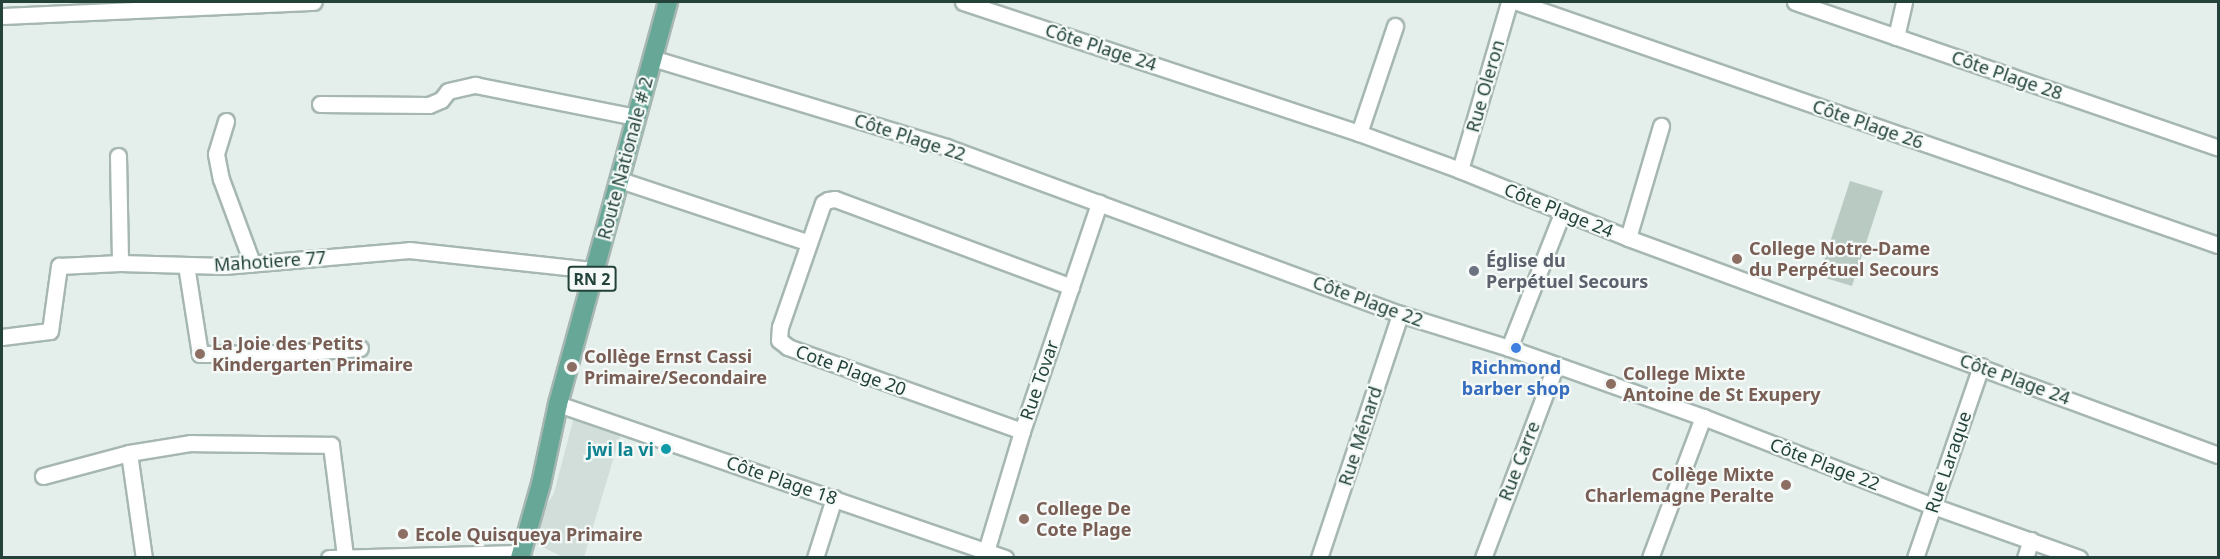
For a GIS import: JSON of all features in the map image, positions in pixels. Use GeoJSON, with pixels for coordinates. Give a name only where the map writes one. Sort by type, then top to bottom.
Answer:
{"type":"FeatureCollection","features":[{"type":"Feature","properties":{"kind":"main road","name":"Route Nationale # 2"},"geometry":{"type":"LineString","coordinates":[[520,555],[541,484],[558,404],[668,2]]}},
{"type":"Feature","properties":{"kind":"street"},"geometry":{"type":"LineString","coordinates":[[2,16],[244,3],[314,2]]}},
{"type":"Feature","properties":{"kind":"street","name":"Côte Plage 24"},"geometry":{"type":"LineString","coordinates":[[963,2],[1359,133],[1460,170],[1628,238],[2218,454]]}},
{"type":"Feature","properties":{"kind":"street","name":"Rue Oleron"},"geometry":{"type":"LineString","coordinates":[[1460,170],[1509,2]]}},
{"type":"Feature","properties":{"kind":"street","name":"Côte Plage 26"},"geometry":{"type":"LineString","coordinates":[[1517,2],[2218,245]]}},
{"type":"Feature","properties":{"kind":"street","name":"Côte Plage 28"},"geometry":{"type":"LineString","coordinates":[[1795,2],[2218,148]]}},
{"type":"Feature","properties":{"kind":"street"},"geometry":{"type":"LineString","coordinates":[[1896,38],[1904,2]]}},
{"type":"Feature","properties":{"kind":"street"},"geometry":{"type":"LineString","coordinates":[[1359,133],[1395,26]]}},
{"type":"Feature","properties":{"kind":"street","name":"Côte Plage 22"},"geometry":{"type":"LineString","coordinates":[[652,58],[946,147],[1400,314],[1509,348],[1703,417],[1933,506],[2079,558]]}},
{"type":"Feature","properties":{"kind":"street"},"geometry":{"type":"LineString","coordinates":[[320,104],[429,105],[441,100],[448,91],[475,85],[635,117]]}},
{"type":"Feature","properties":{"kind":"street"},"geometry":{"type":"LineString","coordinates":[[226,121],[216,154],[221,179],[252,263]]}},
{"type":"Feature","properties":{"kind":"street"},"geometry":{"type":"LineString","coordinates":[[1628,238],[1661,126]]}},
{"type":"Feature","properties":{"kind":"street"},"geometry":{"type":"LineString","coordinates":[[118,156],[120,264]]}},
{"type":"Feature","properties":{"kind":"street"},"geometry":{"type":"LineString","coordinates":[[620,180],[809,243]]}},
{"type":"Feature","properties":{"kind":"street","name":"Cote Plage 20"},"geometry":{"type":"LineString","coordinates":[[1022,431],[783,344],[779,340],[778,333],[823,203],[835,199],[1071,287]]}},
{"type":"Feature","properties":{"kind":"street","name":"Rue Tovar"},"geometry":{"type":"LineString","coordinates":[[985,554],[1022,431],[1099,203]]}},
{"type":"Feature","properties":{"kind":"street"},"geometry":{"type":"LineString","coordinates":[[1509,348],[1563,211]]}},
{"type":"Feature","properties":{"kind":"street","name":"Mahotiere 77"},"geometry":{"type":"LineString","coordinates":[[2,337],[50,331],[59,266],[252,263],[409,250],[594,270]]}},
{"type":"Feature","properties":{"kind":"street"},"geometry":{"type":"LineString","coordinates":[[186,265],[200,354],[292,353],[360,348]]}},
{"type":"Feature","properties":{"kind":"street","name":"Rue Ménard"},"geometry":{"type":"LineString","coordinates":[[1319,558],[1400,314]]}},
{"type":"Feature","properties":{"kind":"street","name":"Rue Carre"},"geometry":{"type":"LineString","coordinates":[[1483,558],[1556,365]]}},
{"type":"Feature","properties":{"kind":"street","name":"Rue Laraque"},"geometry":{"type":"LineString","coordinates":[[1915,558],[1981,366]]}},
{"type":"Feature","properties":{"kind":"street","name":"Côte Plage 18"},"geometry":{"type":"LineString","coordinates":[[558,404],[834,498],[985,554],[1005,558]]}},
{"type":"Feature","properties":{"kind":"street"},"geometry":{"type":"LineString","coordinates":[[1650,558],[1703,417]]}},
{"type":"Feature","properties":{"kind":"street"},"geometry":{"type":"LineString","coordinates":[[43,476],[129,453],[191,443],[331,445],[337,557],[520,555]]}},
{"type":"Feature","properties":{"kind":"street"},"geometry":{"type":"LineString","coordinates":[[129,453],[144,558]]}},
{"type":"Feature","properties":{"kind":"street"},"geometry":{"type":"LineString","coordinates":[[815,558],[834,498]]}},
{"type":"Feature","properties":{"kind":"street"},"geometry":{"type":"LineString","coordinates":[[2025,558],[2031,540]]}},
{"type":"Feature","properties":{"kind":"shaded area"},"geometry":{"type":"Polygon","coordinates":[[[574,417],[621,433],[584,557],[563,557],[526,539],[554,493],[574,417]]]}},
{"type":"Feature","properties":{"kind":"building"},"geometry":{"type":"Polygon","coordinates":[[[1850,181],[1883,191],[1852,286],[1819,276],[1850,181]]]}},
{"type":"Feature","properties":{"kind":"place","name":"College Notre-Dame du Perpétuel Secours"},"geometry":{"type":"Point","coordinates":[1737,259]}},
{"type":"Feature","properties":{"kind":"place","name":"Église du Perpétuel Secours"},"geometry":{"type":"Point","coordinates":[1474,271]}},
{"type":"Feature","properties":{"kind":"place","name":"Richmond barber shop"},"geometry":{"type":"Point","coordinates":[1516,348]}},
{"type":"Feature","properties":{"kind":"place","name":"La Joie des Petits Kindergarten Primaire"},"geometry":{"type":"Point","coordinates":[200,354]}},
{"type":"Feature","properties":{"kind":"place","name":"Collège Ernst Cassi Primaire/Secondaire"},"geometry":{"type":"Point","coordinates":[572,367]}},
{"type":"Feature","properties":{"kind":"place","name":"College Mixte Antoine de St Exupery"},"geometry":{"type":"Point","coordinates":[1611,384]}},
{"type":"Feature","properties":{"kind":"place","name":"jwi la vi"},"geometry":{"type":"Point","coordinates":[666,449]}},
{"type":"Feature","properties":{"kind":"place","name":"Collège Mixte Charlemagne Peralte"},"geometry":{"type":"Point","coordinates":[1786,485]}},
{"type":"Feature","properties":{"kind":"place","name":"College De Cote Plage"},"geometry":{"type":"Point","coordinates":[1024,519]}},
{"type":"Feature","properties":{"kind":"place","name":"Ecole Quisqueya Primaire"},"geometry":{"type":"Point","coordinates":[403,534]}}]}
